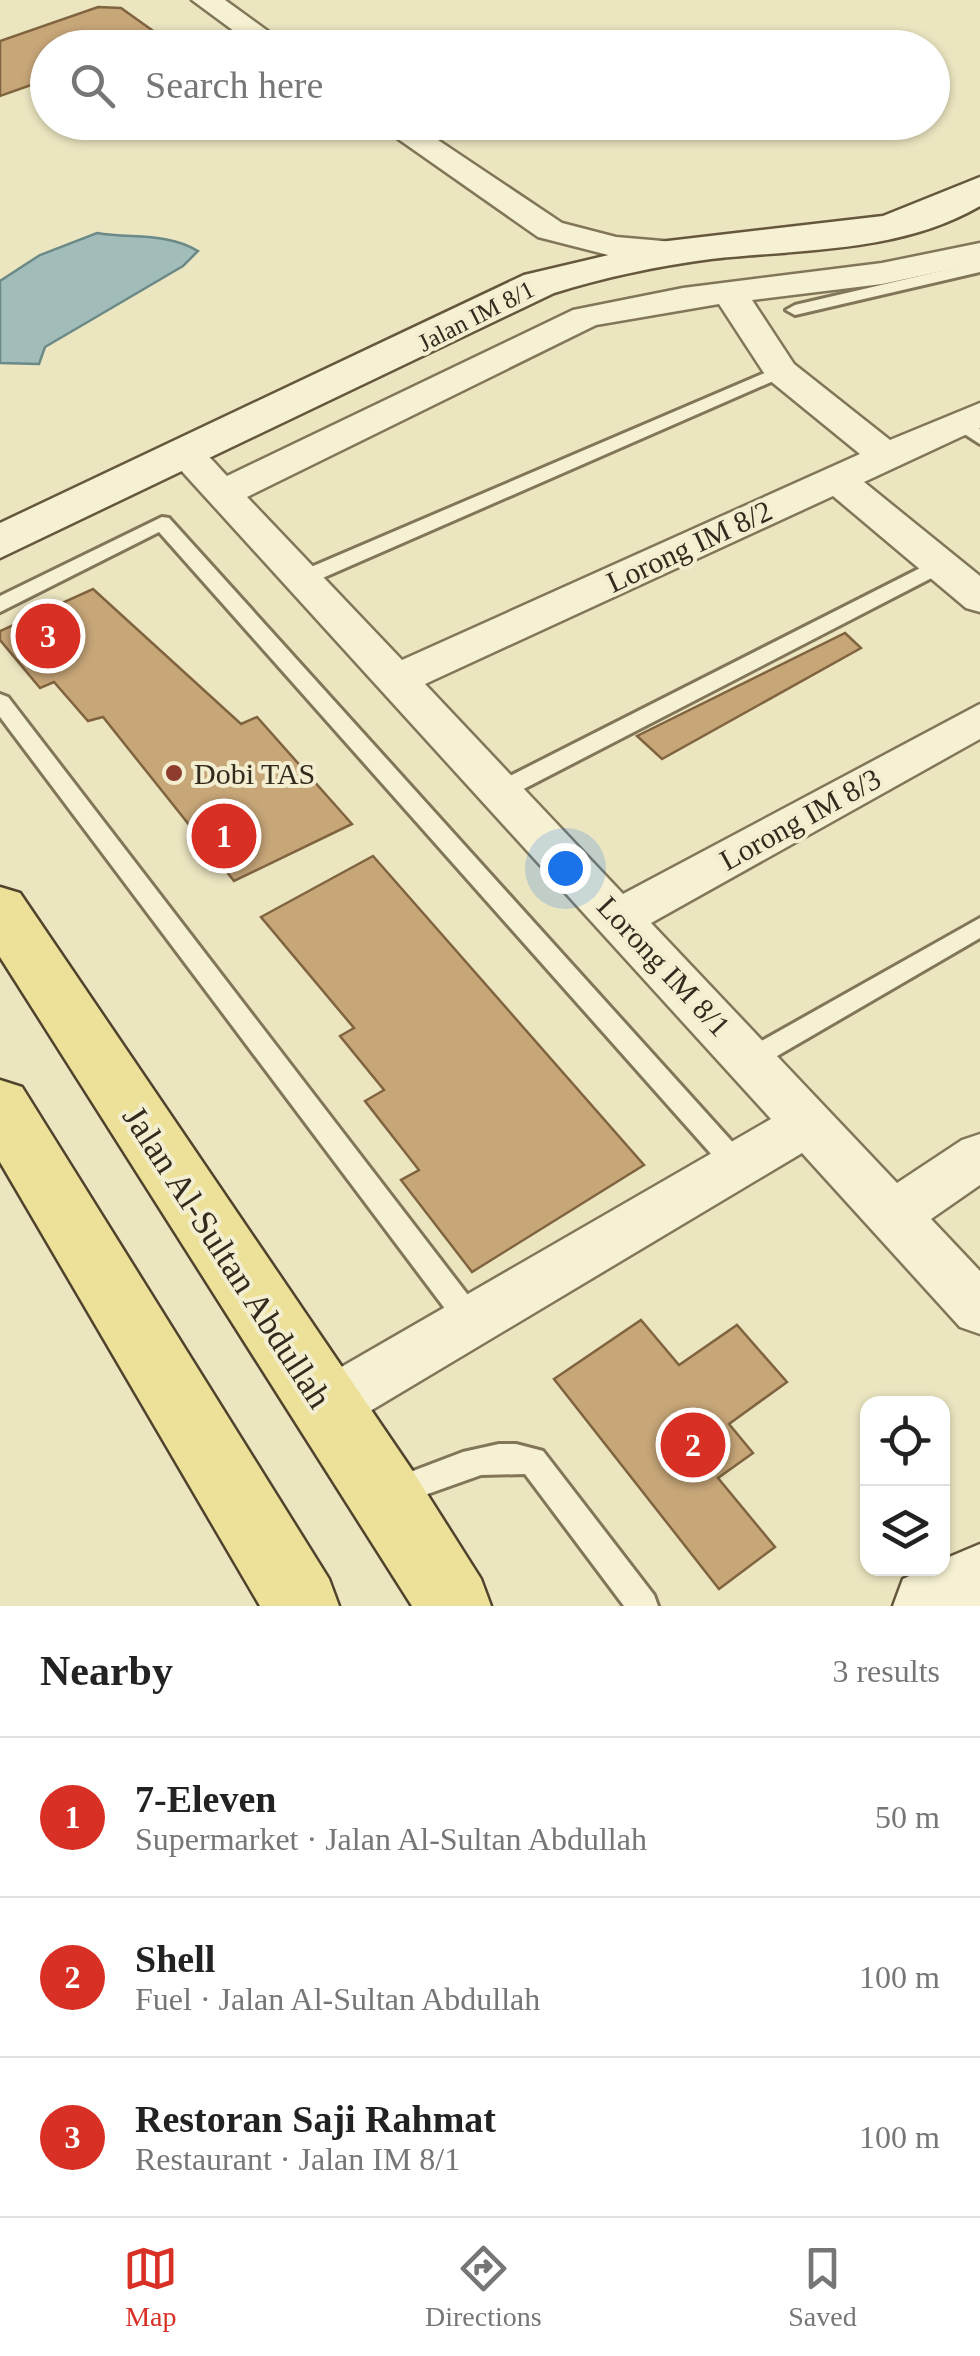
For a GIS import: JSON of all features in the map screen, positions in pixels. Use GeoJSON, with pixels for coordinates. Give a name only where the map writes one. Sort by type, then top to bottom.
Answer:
{"type":"FeatureCollection","features":[{"type":"Feature","properties":{"kind":"main road","name":"Jalan Al-Sultan Abdullah"},"geometry":{"type":"LineString","coordinates":[[0,909],[324,1407],[386,1495],[454,1606]]}},
{"type":"Feature","properties":{"kind":"main road"},"geometry":{"type":"LineString","coordinates":[[0,1106],[302,1606]]}},
{"type":"Feature","properties":{"kind":"street"},"geometry":{"type":"LineString","coordinates":[[206,0],[250,30]]}},
{"type":"Feature","properties":{"kind":"street"},"geometry":{"type":"LineString","coordinates":[[417,140],[550,230],[616,247],[685,251]]}},
{"type":"Feature","properties":{"kind":"street","name":"Jalan IM 8/1"},"geometry":{"type":"LineString","coordinates":[[0,542],[187,456],[539,284],[603,263],[860,231],[924,218],[980,188]]}},
{"type":"Feature","properties":{"kind":"street"},"geometry":{"type":"LineString","coordinates":[[539,284],[551,259],[550,230]]}},
{"type":"Feature","properties":{"kind":"street"},"geometry":{"type":"LineString","coordinates":[[224,493],[585,317],[633,304],[859,276],[980,253]]}},
{"type":"Feature","properties":{"kind":"street"},"geometry":{"type":"LineString","coordinates":[[729,292],[781,370],[887,457]]}},
{"type":"Feature","properties":{"kind":"street","name":"Lorong IM 8/2"},"geometry":{"type":"LineString","coordinates":[[398,679],[837,479],[973,425]]}},
{"type":"Feature","properties":{"kind":"street","name":"Lorong IM 8/1"},"geometry":{"type":"LineString","coordinates":[[187,456],[502,790],[980,1309]]}},
{"type":"Feature","properties":{"kind":"street"},"geometry":{"type":"LineString","coordinates":[[837,479],[980,598]]}},
{"type":"Feature","properties":{"kind":"street","name":"Lorong IM 8/3"},"geometry":{"type":"LineString","coordinates":[[620,918],[980,719]]}},
{"type":"Feature","properties":{"kind":"street"},"geometry":{"type":"LineString","coordinates":[[324,1407],[810,1122]]}},
{"type":"Feature","properties":{"kind":"street"},"geometry":{"type":"LineString","coordinates":[[894,1214],[980,1156]]}},
{"type":"Feature","properties":{"kind":"street"},"geometry":{"type":"LineString","coordinates":[[930,1606],[980,1581]]}},
{"type":"Feature","properties":{"kind":"lane"},"geometry":{"type":"LineString","coordinates":[[795,310],[980,267]]}},
{"type":"Feature","properties":{"kind":"lane"},"geometry":{"type":"LineString","coordinates":[[304,578],[781,370]]}},
{"type":"Feature","properties":{"kind":"lane"},"geometry":{"type":"LineString","coordinates":[[0,605],[162,523],[737,1165]]}},
{"type":"Feature","properties":{"kind":"lane"},"geometry":{"type":"LineString","coordinates":[[502,790],[940,565]]}},
{"type":"Feature","properties":{"kind":"lane"},"geometry":{"type":"LineString","coordinates":[[0,702],[472,1321]]}},
{"type":"Feature","properties":{"kind":"lane"},"geometry":{"type":"LineString","coordinates":[[751,1060],[980,927]]}},
{"type":"Feature","properties":{"kind":"lane"},"geometry":{"type":"LineString","coordinates":[[386,1495],[496,1458],[516,1456],[533,1461],[642,1606]]}},
{"type":"Feature","properties":{"kind":"water"},"geometry":{"type":"Polygon","coordinates":[[[97,233],[174,241],[198,251],[183,266],[45,347],[39,364],[0,363],[0,281],[40,255],[97,233]]]}},
{"type":"Feature","properties":{"kind":"building"},"geometry":{"type":"Polygon","coordinates":[[[98,7],[121,8],[152,30],[32,30],[98,7]]]}},
{"type":"Feature","properties":{"kind":"building"},"geometry":{"type":"Polygon","coordinates":[[[30,31],[30,85],[0,96],[0,41],[30,31]]]}},
{"type":"Feature","properties":{"kind":"building"},"geometry":{"type":"Polygon","coordinates":[[[93,589],[241,724],[257,717],[352,824],[234,881],[103,717],[88,721],[54,682],[40,688],[0,640],[0,631],[93,589]]]}},
{"type":"Feature","properties":{"kind":"building"},"geometry":{"type":"Polygon","coordinates":[[[845,633],[861,648],[662,759],[637,736],[845,633]]]}},
{"type":"Feature","properties":{"kind":"building"},"geometry":{"type":"Polygon","coordinates":[[[373,856],[644,1165],[472,1272],[401,1180],[419,1170],[365,1101],[384,1090],[340,1036],[354,1028],[261,917],[373,856]]]}},
{"type":"Feature","properties":{"kind":"building"},"geometry":{"type":"Polygon","coordinates":[[[641,1320],[679,1365],[737,1325],[787,1382],[729,1424],[753,1453],[718,1478],[775,1547],[719,1589],[554,1379],[641,1320]]]}},
{"type":"Feature","properties":{"kind":"place","name":"Restoran Saji Rahmat"},"geometry":{"type":"Point","coordinates":[48,636]}},
{"type":"Feature","properties":{"kind":"place","name":"Dobi TAS"},"geometry":{"type":"Point","coordinates":[174,773]}},
{"type":"Feature","properties":{"kind":"place","name":"7-Eleven"},"geometry":{"type":"Point","coordinates":[224,836]}},
{"type":"Feature","properties":{"kind":"place","name":"Shell"},"geometry":{"type":"Point","coordinates":[693,1445]}}]}
